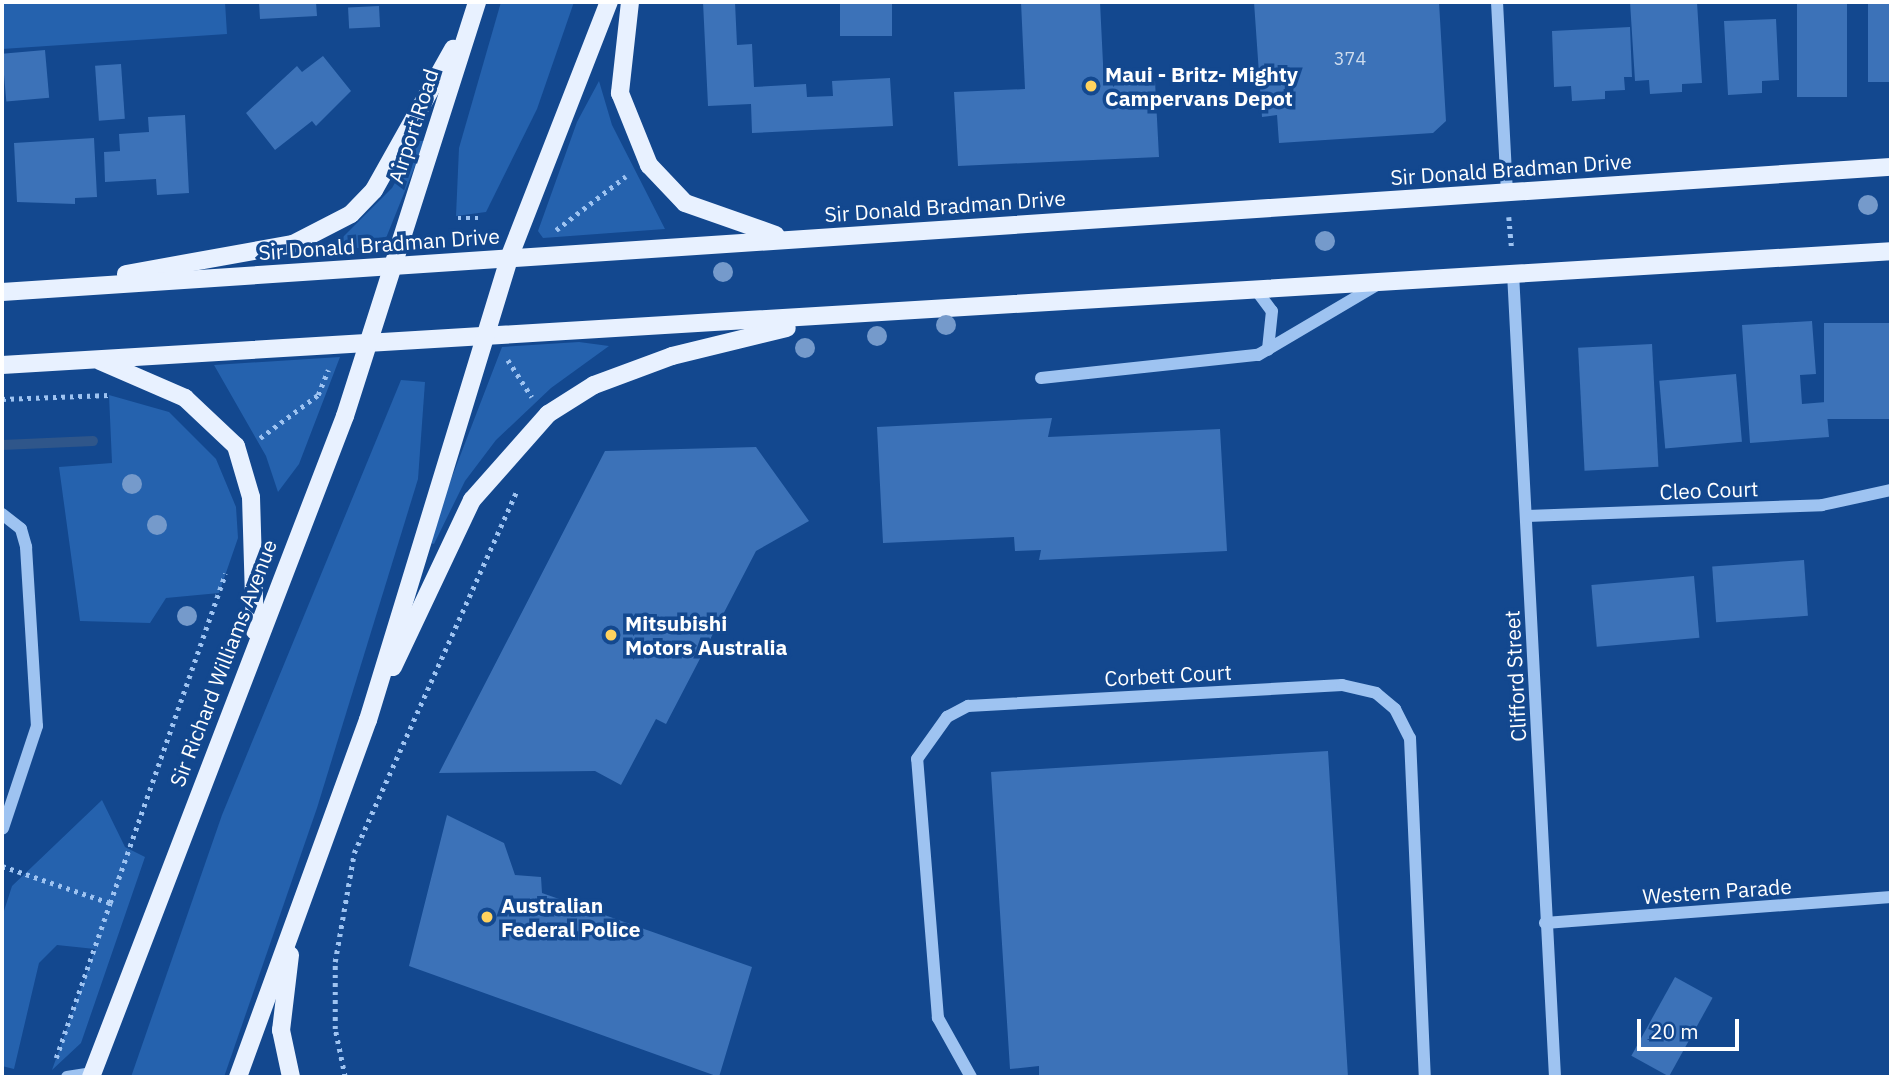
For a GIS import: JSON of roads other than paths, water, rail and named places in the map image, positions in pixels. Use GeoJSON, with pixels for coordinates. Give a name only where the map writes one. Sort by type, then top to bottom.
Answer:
{"type":"FeatureCollection","features":[{"type":"Feature","properties":{"kind":"main road"},"geometry":{"type":"LineString","coordinates":[[238,1077],[368,720],[482,337],[509,258],[609,2]]}},
{"type":"Feature","properties":{"kind":"main road"},"geometry":{"type":"LineString","coordinates":[[630,2],[620,93],[649,165],[685,203],[791,239]]}},
{"type":"Feature","properties":{"kind":"main road"},"geometry":{"type":"LineString","coordinates":[[36,290],[293,244],[351,214],[407,137],[476,5]]}},
{"type":"Feature","properties":{"kind":"main road","name":"Airport Road"},"geometry":{"type":"LineString","coordinates":[[393,264],[476,5]]}},
{"type":"Feature","properties":{"kind":"main road","name":"Sir Donald Bradman Drive"},"geometry":{"type":"LineString","coordinates":[[2,292],[393,264],[1891,167]]}},
{"type":"Feature","properties":{"kind":"main road"},"geometry":{"type":"LineString","coordinates":[[2,365],[1891,251]]}},
{"type":"Feature","properties":{"kind":"main road","name":"Sir Richard Williams Avenue"},"geometry":{"type":"LineString","coordinates":[[92,1075],[368,343],[393,264]]}},
{"type":"Feature","properties":{"kind":"main road"},"geometry":{"type":"LineString","coordinates":[[368,720],[471,500],[548,414],[594,385],[672,356],[856,315]]}},
{"type":"Feature","properties":{"kind":"main road"},"geometry":{"type":"LineString","coordinates":[[96,360],[185,398],[236,446],[251,497],[256,639]]}},
{"type":"Feature","properties":{"kind":"main road"},"geometry":{"type":"LineString","coordinates":[[290,1077],[281,1030],[293,924]]}},
{"type":"Feature","properties":{"kind":"street"},"geometry":{"type":"LineString","coordinates":[[1497,2],[1507,192]]}},
{"type":"Feature","properties":{"kind":"street","name":"Clifford Street"},"geometry":{"type":"LineString","coordinates":[[1513,273],[1555,1077]]}},
{"type":"Feature","properties":{"kind":"street"},"geometry":{"type":"LineString","coordinates":[[1041,377],[1229,362],[1268,350],[1381,282]]}},
{"type":"Feature","properties":{"kind":"street"},"geometry":{"type":"LineString","coordinates":[[1256,290],[1272,312],[1268,350]]}},
{"type":"Feature","properties":{"kind":"street","name":"Cleo Court"},"geometry":{"type":"LineString","coordinates":[[1527,516],[1822,505],[1891,490]]}},
{"type":"Feature","properties":{"kind":"street"},"geometry":{"type":"LineString","coordinates":[[2,514],[21,529],[26,547],[37,726],[2,829]]}},
{"type":"Feature","properties":{"kind":"street","name":"Corbett Court"},"geometry":{"type":"LineString","coordinates":[[971,1077],[938,1018],[917,760],[947,718],[968,706],[1342,685],[1376,693],[1395,709],[1410,738],[1425,1077]]}},
{"type":"Feature","properties":{"kind":"street","name":"Western Parade"},"geometry":{"type":"LineString","coordinates":[[1545,923],[1891,897]]}},
{"type":"Feature","properties":{"kind":"street"},"geometry":{"type":"LineString","coordinates":[[67,1077],[92,1075]]}},
{"type":"Feature","properties":{"kind":"waterway"},"geometry":{"type":"LineString","coordinates":[[2,445],[93,441]]}},
{"type":"Feature","properties":{"kind":"place","name":"Maui - Britz- Mighty Campervans Depot"},"geometry":{"type":"Point","coordinates":[1091,86]}},
{"type":"Feature","properties":{"kind":"place","name":"Mitsubishi Motors Australia"},"geometry":{"type":"Point","coordinates":[611,635]}},
{"type":"Feature","properties":{"kind":"place","name":"Australian Federal Police"},"geometry":{"type":"Point","coordinates":[487,917]}}]}
